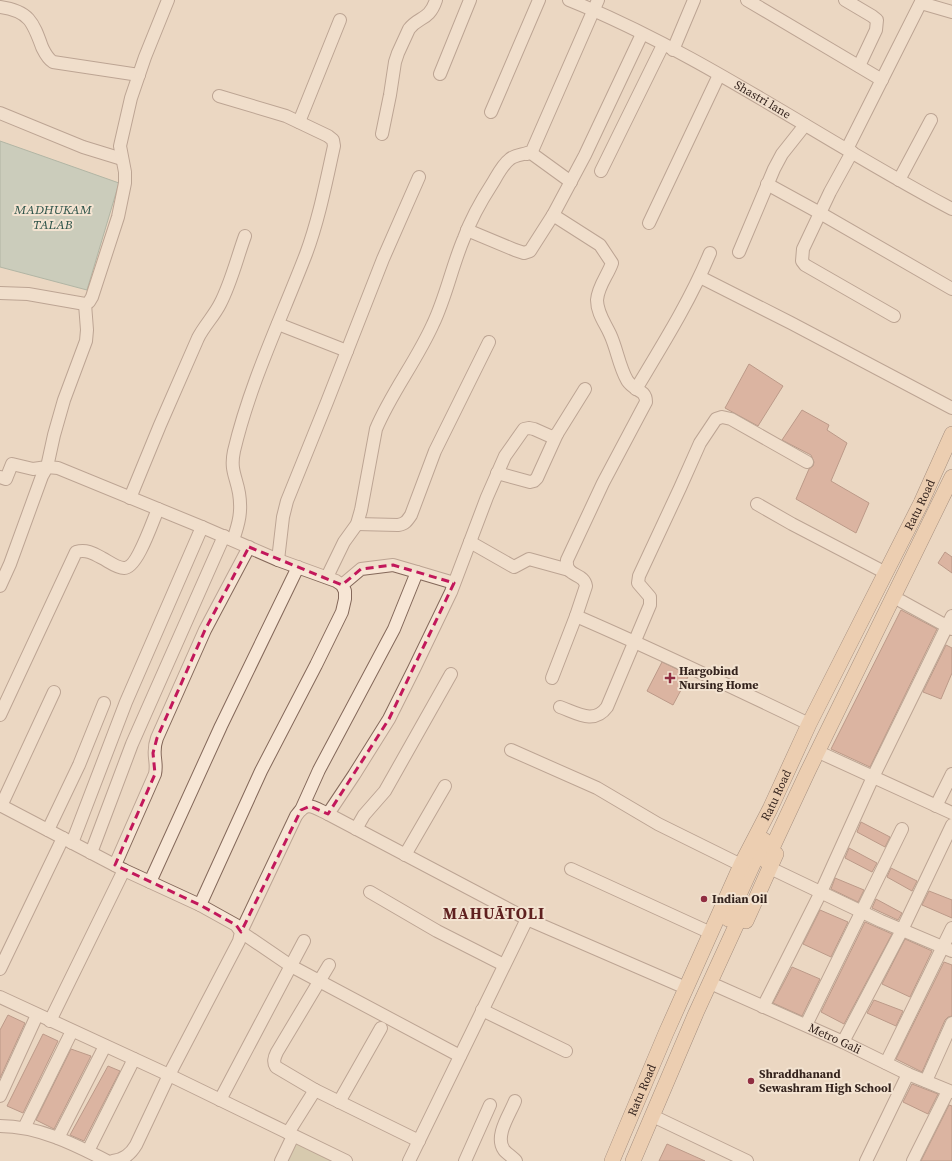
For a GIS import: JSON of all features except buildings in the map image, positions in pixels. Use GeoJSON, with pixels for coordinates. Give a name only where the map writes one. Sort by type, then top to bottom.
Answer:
{"type":"FeatureCollection","features":[{"type":"Feature","properties":{"kind":"main road","name":"Ratu Road"},"geometry":{"type":"LineString","coordinates":[[612,1161],[741,864],[770,809],[809,724],[921,502],[952,434]]}},
{"type":"Feature","properties":{"kind":"main road"},"geometry":{"type":"LineString","coordinates":[[622,1161],[687,1009],[798,766],[952,453]]}},
{"type":"Feature","properties":{"kind":"main road"},"geometry":{"type":"LineString","coordinates":[[633,1161],[696,1013],[808,771],[952,477]]}},
{"type":"Feature","properties":{"kind":"main road","name":"Ratu Road"},"geometry":{"type":"LineString","coordinates":[[641,1161],[678,1073],[823,754],[901,601],[952,495]]}},
{"type":"Feature","properties":{"kind":"street"},"geometry":{"type":"LineString","coordinates":[[0,294],[24,294],[85,304],[89,302],[92,297],[118,217],[125,183],[125,172],[120,146],[131,98],[168,0]]}},
{"type":"Feature","properties":{"kind":"street"},"geometry":{"type":"LineString","coordinates":[[382,134],[398,53],[411,26],[430,14],[436,0]]}},
{"type":"Feature","properties":{"kind":"street"},"geometry":{"type":"LineString","coordinates":[[440,74],[470,0]]}},
{"type":"Feature","properties":{"kind":"street"},"geometry":{"type":"LineString","coordinates":[[491,112],[540,0]]}},
{"type":"Feature","properties":{"kind":"street","name":"Shastri lane"},"geometry":{"type":"LineString","coordinates":[[569,0],[596,5],[642,34],[719,75],[952,209]]}},
{"type":"Feature","properties":{"kind":"street"},"geometry":{"type":"LineString","coordinates":[[601,171],[694,0]]}},
{"type":"Feature","properties":{"kind":"street"},"geometry":{"type":"LineString","coordinates":[[747,0],[882,80]]}},
{"type":"Feature","properties":{"kind":"street"},"geometry":{"type":"LineString","coordinates":[[844,0],[858,3],[877,20],[877,26],[859,66]]}},
{"type":"Feature","properties":{"kind":"street"},"geometry":{"type":"LineString","coordinates":[[894,316],[805,265],[802,261],[803,248],[882,80],[922,2],[952,12]]}},
{"type":"Feature","properties":{"kind":"street"},"geometry":{"type":"LineString","coordinates":[[527,154],[532,151],[596,5]]}},
{"type":"Feature","properties":{"kind":"street"},"geometry":{"type":"LineString","coordinates":[[0,7],[16,11],[29,19],[34,25],[44,52],[48,59],[53,62],[139,75]]}},
{"type":"Feature","properties":{"kind":"street"},"geometry":{"type":"LineString","coordinates":[[300,122],[340,20]]}},
{"type":"Feature","properties":{"kind":"street"},"geometry":{"type":"LineString","coordinates":[[467,230],[524,253],[530,251],[553,215],[585,155],[642,34]]}},
{"type":"Feature","properties":{"kind":"street"},"geometry":{"type":"LineString","coordinates":[[649,223],[719,75]]}},
{"type":"Feature","properties":{"kind":"street"},"geometry":{"type":"LineString","coordinates":[[91,853],[132,744],[240,515],[239,494],[233,469],[234,453],[258,377],[306,253],[319,212],[334,146],[333,140],[328,136],[300,122],[286,116],[219,96]]}},
{"type":"Feature","properties":{"kind":"street"},"geometry":{"type":"LineString","coordinates":[[0,113],[83,147],[122,159]]}},
{"type":"Feature","properties":{"kind":"street"},"geometry":{"type":"LineString","coordinates":[[900,180],[931,120]]}},
{"type":"Feature","properties":{"kind":"street"},"geometry":{"type":"LineString","coordinates":[[739,252],[774,169],[782,154],[805,124]]}},
{"type":"Feature","properties":{"kind":"street"},"geometry":{"type":"LineString","coordinates":[[327,577],[344,542],[356,524],[361,510],[376,429],[434,324],[467,230],[484,196],[510,160],[516,156],[531,153],[571,182]]}},
{"type":"Feature","properties":{"kind":"street"},"geometry":{"type":"LineString","coordinates":[[278,560],[283,517],[287,501],[383,259],[419,177]]}},
{"type":"Feature","properties":{"kind":"street"},"geometry":{"type":"LineString","coordinates":[[767,184],[952,289]]}},
{"type":"Feature","properties":{"kind":"street"},"geometry":{"type":"LineString","coordinates":[[552,678],[586,586],[583,579],[572,574],[566,565],[570,553],[603,483],[646,402],[644,394],[629,384],[610,334],[597,306],[597,298],[600,289],[612,263],[600,245],[553,215]]}},
{"type":"Feature","properties":{"kind":"street"},"geometry":{"type":"LineString","coordinates":[[130,498],[198,338],[203,328],[218,308],[226,292],[245,236]]}},
{"type":"Feature","properties":{"kind":"street"},"geometry":{"type":"LineString","coordinates":[[636,388],[680,316],[700,277],[710,253]]}},
{"type":"Feature","properties":{"kind":"street"},"geometry":{"type":"LineString","coordinates":[[700,277],[952,408]]}},
{"type":"Feature","properties":{"kind":"street"},"geometry":{"type":"LineString","coordinates":[[0,586],[5,562],[47,467],[64,400],[86,341],[87,330],[85,304]]}},
{"type":"Feature","properties":{"kind":"street"},"geometry":{"type":"LineString","coordinates":[[278,324],[347,351]]}},
{"type":"Feature","properties":{"kind":"street"},"geometry":{"type":"LineString","coordinates":[[356,524],[398,525],[407,522],[411,516],[435,451],[489,342]]}},
{"type":"Feature","properties":{"kind":"street"},"geometry":{"type":"LineString","coordinates":[[498,473],[530,482],[534,481],[537,478],[557,434],[584,389]]}},
{"type":"Feature","properties":{"kind":"street"},"geometry":{"type":"LineString","coordinates":[[560,707],[584,716],[598,716],[603,713],[612,698],[650,605],[650,597],[638,583],[639,576],[700,443],[716,419],[722,417],[731,419],[807,462]]}},
{"type":"Feature","properties":{"kind":"street"},"geometry":{"type":"LineString","coordinates":[[328,814],[389,719],[454,583],[487,497],[506,456],[524,429],[534,429],[552,436],[557,434]]}},
{"type":"Feature","properties":{"kind":"street"},"geometry":{"type":"LineString","coordinates":[[0,477],[6,479],[12,464],[34,469],[47,467],[58,468],[278,560],[327,577],[342,585],[345,591],[342,612],[261,771],[200,905]]}},
{"type":"Feature","properties":{"kind":"street"},"geometry":{"type":"LineString","coordinates":[[758,504],[792,524],[886,573]]}},
{"type":"Feature","properties":{"kind":"street"},"geometry":{"type":"LineString","coordinates":[[0,714],[76,552],[83,550],[91,552],[124,568],[130,566],[136,559],[158,509]]}},
{"type":"Feature","properties":{"kind":"street"},"geometry":{"type":"LineString","coordinates":[[0,969],[68,840],[202,527]]}},
{"type":"Feature","properties":{"kind":"street"},"geometry":{"type":"LineString","coordinates":[[470,542],[514,567],[529,559],[569,570]]}},
{"type":"Feature","properties":{"kind":"street"},"geometry":{"type":"LineString","coordinates":[[50,1021],[120,868],[155,774],[156,770],[153,753],[157,738],[205,630],[249,547]]}},
{"type":"Feature","properties":{"kind":"street"},"geometry":{"type":"LineString","coordinates":[[342,585],[361,569],[393,565],[454,583]]}},
{"type":"Feature","properties":{"kind":"street"},"geometry":{"type":"LineString","coordinates":[[150,882],[221,726],[298,567]]}},
{"type":"Feature","properties":{"kind":"street"},"geometry":{"type":"LineString","coordinates":[[301,810],[319,770],[394,629],[417,572]]}},
{"type":"Feature","properties":{"kind":"street"},"geometry":{"type":"LineString","coordinates":[[763,1007],[821,892],[873,777],[950,624],[901,601]]}},
{"type":"Feature","properties":{"kind":"street"},"geometry":{"type":"LineString","coordinates":[[576,616],[717,679],[809,724]]}},
{"type":"Feature","properties":{"kind":"street"},"geometry":{"type":"LineString","coordinates":[[356,829],[364,816],[385,791],[451,674]]}},
{"type":"Feature","properties":{"kind":"street"},"geometry":{"type":"LineString","coordinates":[[54,692],[1,805],[120,868],[200,905],[236,925],[242,932],[291,965],[460,1056]]}},
{"type":"Feature","properties":{"kind":"street"},"geometry":{"type":"LineString","coordinates":[[48,830],[79,765],[104,703]]}},
{"type":"Feature","properties":{"kind":"street"},"geometry":{"type":"LineString","coordinates":[[511,750],[597,788],[658,824],[741,864]]}},
{"type":"Feature","properties":{"kind":"street"},"geometry":{"type":"LineString","coordinates":[[823,754],[952,813]]}},
{"type":"Feature","properties":{"kind":"street"},"geometry":{"type":"LineString","coordinates":[[936,806],[952,774]]}},
{"type":"Feature","properties":{"kind":"street"},"geometry":{"type":"LineString","coordinates":[[405,855],[445,786]]}},
{"type":"Feature","properties":{"kind":"street"},"geometry":{"type":"LineString","coordinates":[[112,1161],[123,1159],[130,1154],[136,1145],[169,1075],[239,941],[296,816],[305,806],[310,806],[328,814],[527,919],[686,988]]}},
{"type":"Feature","properties":{"kind":"street"},"geometry":{"type":"LineString","coordinates":[[843,1042],[902,930],[952,825]]}},
{"type":"Feature","properties":{"kind":"street"},"geometry":{"type":"LineString","coordinates":[[806,1025],[863,912],[902,829]]}},
{"type":"Feature","properties":{"kind":"street"},"geometry":{"type":"LineString","coordinates":[[571,868],[711,933]]}},
{"type":"Feature","properties":{"kind":"street"},"geometry":{"type":"LineString","coordinates":[[770,868],[902,930],[948,949]]}},
{"type":"Feature","properties":{"kind":"street"},"geometry":{"type":"LineString","coordinates":[[370,892],[437,931],[504,965]]}},
{"type":"Feature","properties":{"kind":"street"},"geometry":{"type":"LineString","coordinates":[[409,1161],[527,919]]}},
{"type":"Feature","properties":{"kind":"street"},"geometry":{"type":"LineString","coordinates":[[886,1063],[948,949],[952,928]]}},
{"type":"Feature","properties":{"kind":"street"},"geometry":{"type":"LineString","coordinates":[[220,1100],[304,941]]}},
{"type":"Feature","properties":{"kind":"street"},"geometry":{"type":"LineString","coordinates":[[329,965],[274,1058],[276,1067],[315,1090],[419,1141]]}},
{"type":"Feature","properties":{"kind":"street","name":"Metro Gali"},"geometry":{"type":"LineString","coordinates":[[718,986],[950,1092]]}},
{"type":"Feature","properties":{"kind":"street"},"geometry":{"type":"LineString","coordinates":[[0,997],[169,1075],[346,1161]]}},
{"type":"Feature","properties":{"kind":"street"},"geometry":{"type":"LineString","coordinates":[[482,1010],[566,1051]]}},
{"type":"Feature","properties":{"kind":"street"},"geometry":{"type":"LineString","coordinates":[[0,1096],[37,1015]]}},
{"type":"Feature","properties":{"kind":"street"},"geometry":{"type":"LineString","coordinates":[[926,1081],[952,1023]]}},
{"type":"Feature","properties":{"kind":"street"},"geometry":{"type":"LineString","coordinates":[[339,1102],[381,1028]]}},
{"type":"Feature","properties":{"kind":"street"},"geometry":{"type":"LineString","coordinates":[[24,1128],[72,1031]]}},
{"type":"Feature","properties":{"kind":"street"},"geometry":{"type":"LineString","coordinates":[[58,1138],[105,1046]]}},
{"type":"Feature","properties":{"kind":"street"},"geometry":{"type":"LineString","coordinates":[[88,1151],[134,1059]]}},
{"type":"Feature","properties":{"kind":"street"},"geometry":{"type":"LineString","coordinates":[[866,1161],[908,1074]]}},
{"type":"Feature","properties":{"kind":"street"},"geometry":{"type":"LineString","coordinates":[[281,1161],[291,1134],[315,1090]]}},
{"type":"Feature","properties":{"kind":"street"},"geometry":{"type":"LineString","coordinates":[[913,1161],[950,1092]]}},
{"type":"Feature","properties":{"kind":"street"},"geometry":{"type":"LineString","coordinates":[[515,1101],[502,1131],[501,1137],[504,1151],[516,1161]]}},
{"type":"Feature","properties":{"kind":"street"},"geometry":{"type":"LineString","coordinates":[[465,1161],[490,1105]]}},
{"type":"Feature","properties":{"kind":"street"},"geometry":{"type":"LineString","coordinates":[[659,1118],[747,1161]]}},
{"type":"Feature","properties":{"kind":"street"},"geometry":{"type":"LineString","coordinates":[[0,1126],[24,1128],[58,1138],[107,1161]]}},
{"type":"Feature","properties":{"kind":"highlighted area"},"geometry":{"type":"Polygon","coordinates":[[[249,547],[342,585],[361,569],[393,565],[454,583],[389,719],[328,814],[310,806],[301,810],[241,932],[236,925],[200,905],[115,865],[155,774],[153,753],[157,738],[205,630],[249,547]]]}},
{"type":"Feature","properties":{"kind":"shaded area"},"geometry":{"type":"Polygon","coordinates":[[[293,1136],[346,1161],[276,1161],[293,1136]]]}},
{"type":"Feature","properties":{"kind":"water","name":"MADHUKAM TALAB"},"geometry":{"type":"Polygon","coordinates":[[[0,141],[119,183],[87,290],[0,267],[0,141]]]}},
{"type":"Feature","properties":{"kind":"place","name":"Hargobind Nursing Home"},"geometry":{"type":"Point","coordinates":[670,678]}},
{"type":"Feature","properties":{"kind":"place","name":"Indian Oil"},"geometry":{"type":"Point","coordinates":[704,899]}},
{"type":"Feature","properties":{"kind":"place","name":"Shraddhanand Sewashram High School"},"geometry":{"type":"Point","coordinates":[751,1081]}},
{"type":"Feature","properties":{"kind":"district","name":"MAHUĀTOLI"},"geometry":{"type":"Point","coordinates":[494,913]}}]}
